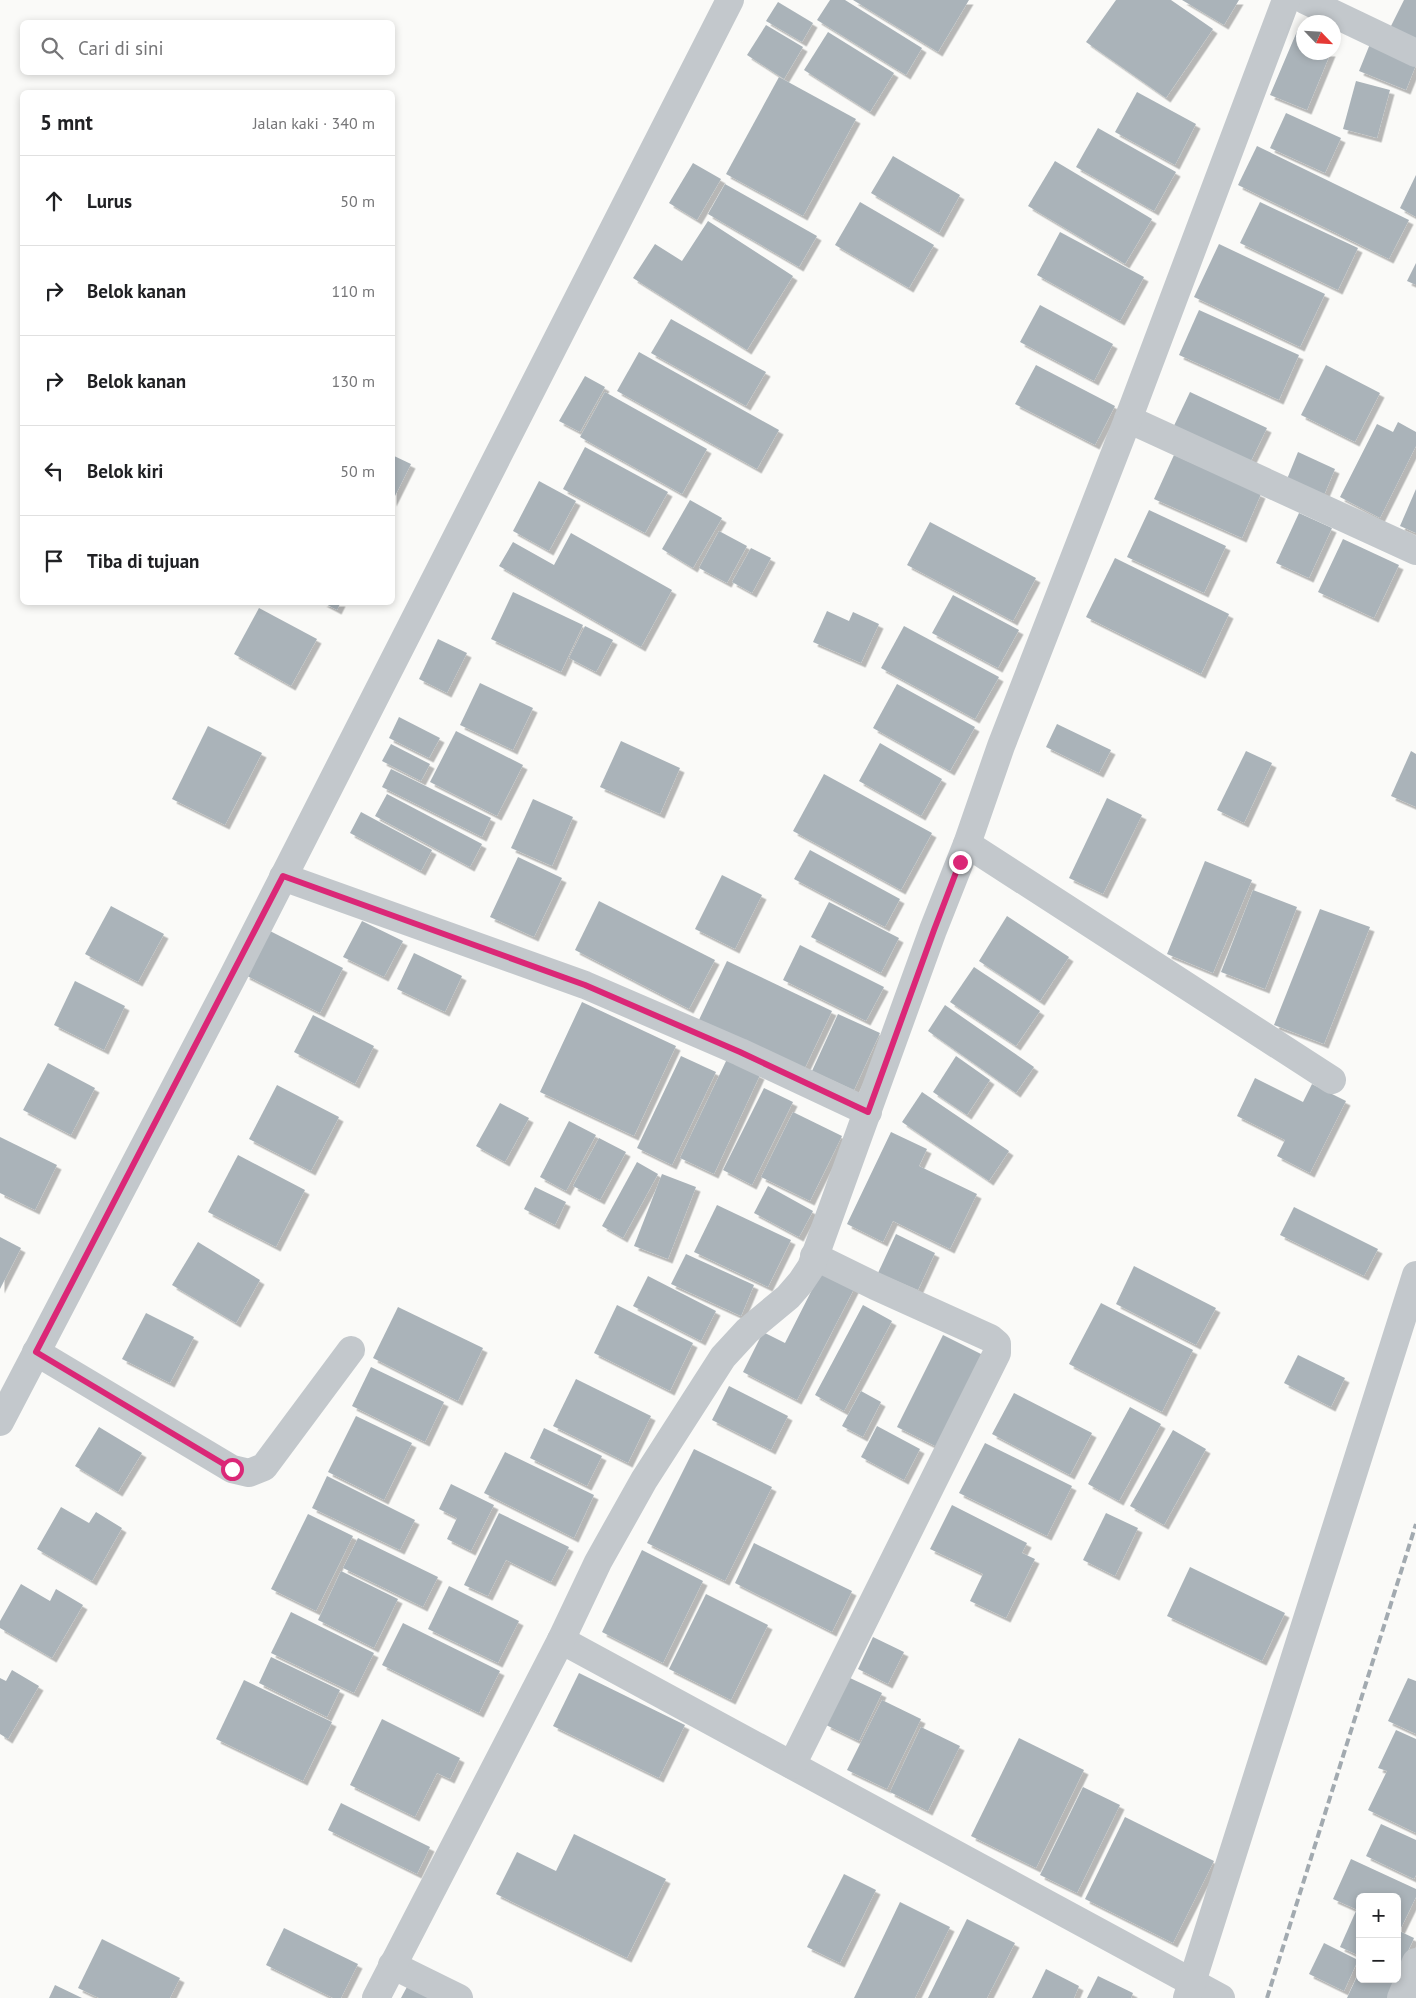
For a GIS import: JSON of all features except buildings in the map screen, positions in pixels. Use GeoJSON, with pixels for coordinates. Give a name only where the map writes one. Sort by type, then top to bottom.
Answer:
{"type":"FeatureCollection","features":[{"type":"Feature","properties":{"kind":"street"},"geometry":{"type":"LineString","coordinates":[[0,1422],[283,876],[730,0]]}},
{"type":"Feature","properties":{"kind":"street"},"geometry":{"type":"LineString","coordinates":[[376,1998],[561,1640],[598,1562],[644,1480],[723,1357],[747,1331],[788,1297],[802,1282],[811,1266],[967,844],[1001,746],[1128,419],[1286,0]]}},
{"type":"Feature","properties":{"kind":"street"},"geometry":{"type":"LineString","coordinates":[[1305,0],[1416,52]]}},
{"type":"Feature","properties":{"kind":"street"},"geometry":{"type":"LineString","coordinates":[[1128,419],[1416,551]]}},
{"type":"Feature","properties":{"kind":"street"},"geometry":{"type":"LineString","coordinates":[[967,844],[1332,1080]]}},
{"type":"Feature","properties":{"kind":"street"},"geometry":{"type":"LineString","coordinates":[[283,876],[585,985],[740,1052],[868,1112]]}},
{"type":"Feature","properties":{"kind":"street"},"geometry":{"type":"LineString","coordinates":[[792,1765],[997,1353],[996,1344],[990,1338],[814,1256]]}},
{"type":"Feature","properties":{"kind":"street"},"geometry":{"type":"LineString","coordinates":[[1190,1991],[1416,1275]]}},
{"type":"Feature","properties":{"kind":"street"},"geometry":{"type":"LineString","coordinates":[[36,1352],[232,1469],[249,1473],[264,1467],[351,1350]]}},
{"type":"Feature","properties":{"kind":"street"},"geometry":{"type":"LineString","coordinates":[[561,1640],[792,1765],[1190,1991],[1221,1998]]}},
{"type":"Feature","properties":{"kind":"street"},"geometry":{"type":"LineString","coordinates":[[1401,1998],[1416,1962]]}},
{"type":"Feature","properties":{"kind":"street"},"geometry":{"type":"LineString","coordinates":[[392,1965],[459,1998]]}},
{"type":"Feature","properties":{"kind":"railway"},"geometry":{"type":"LineString","coordinates":[[1267,1998],[1416,1524]]}},
{"type":"Feature","properties":{"kind":"route"},"geometry":{"type":"LineString","coordinates":[[232,1469],[36,1352],[283,876],[585,985],[740,1052],[868,1112],[960,862]]}}]}
